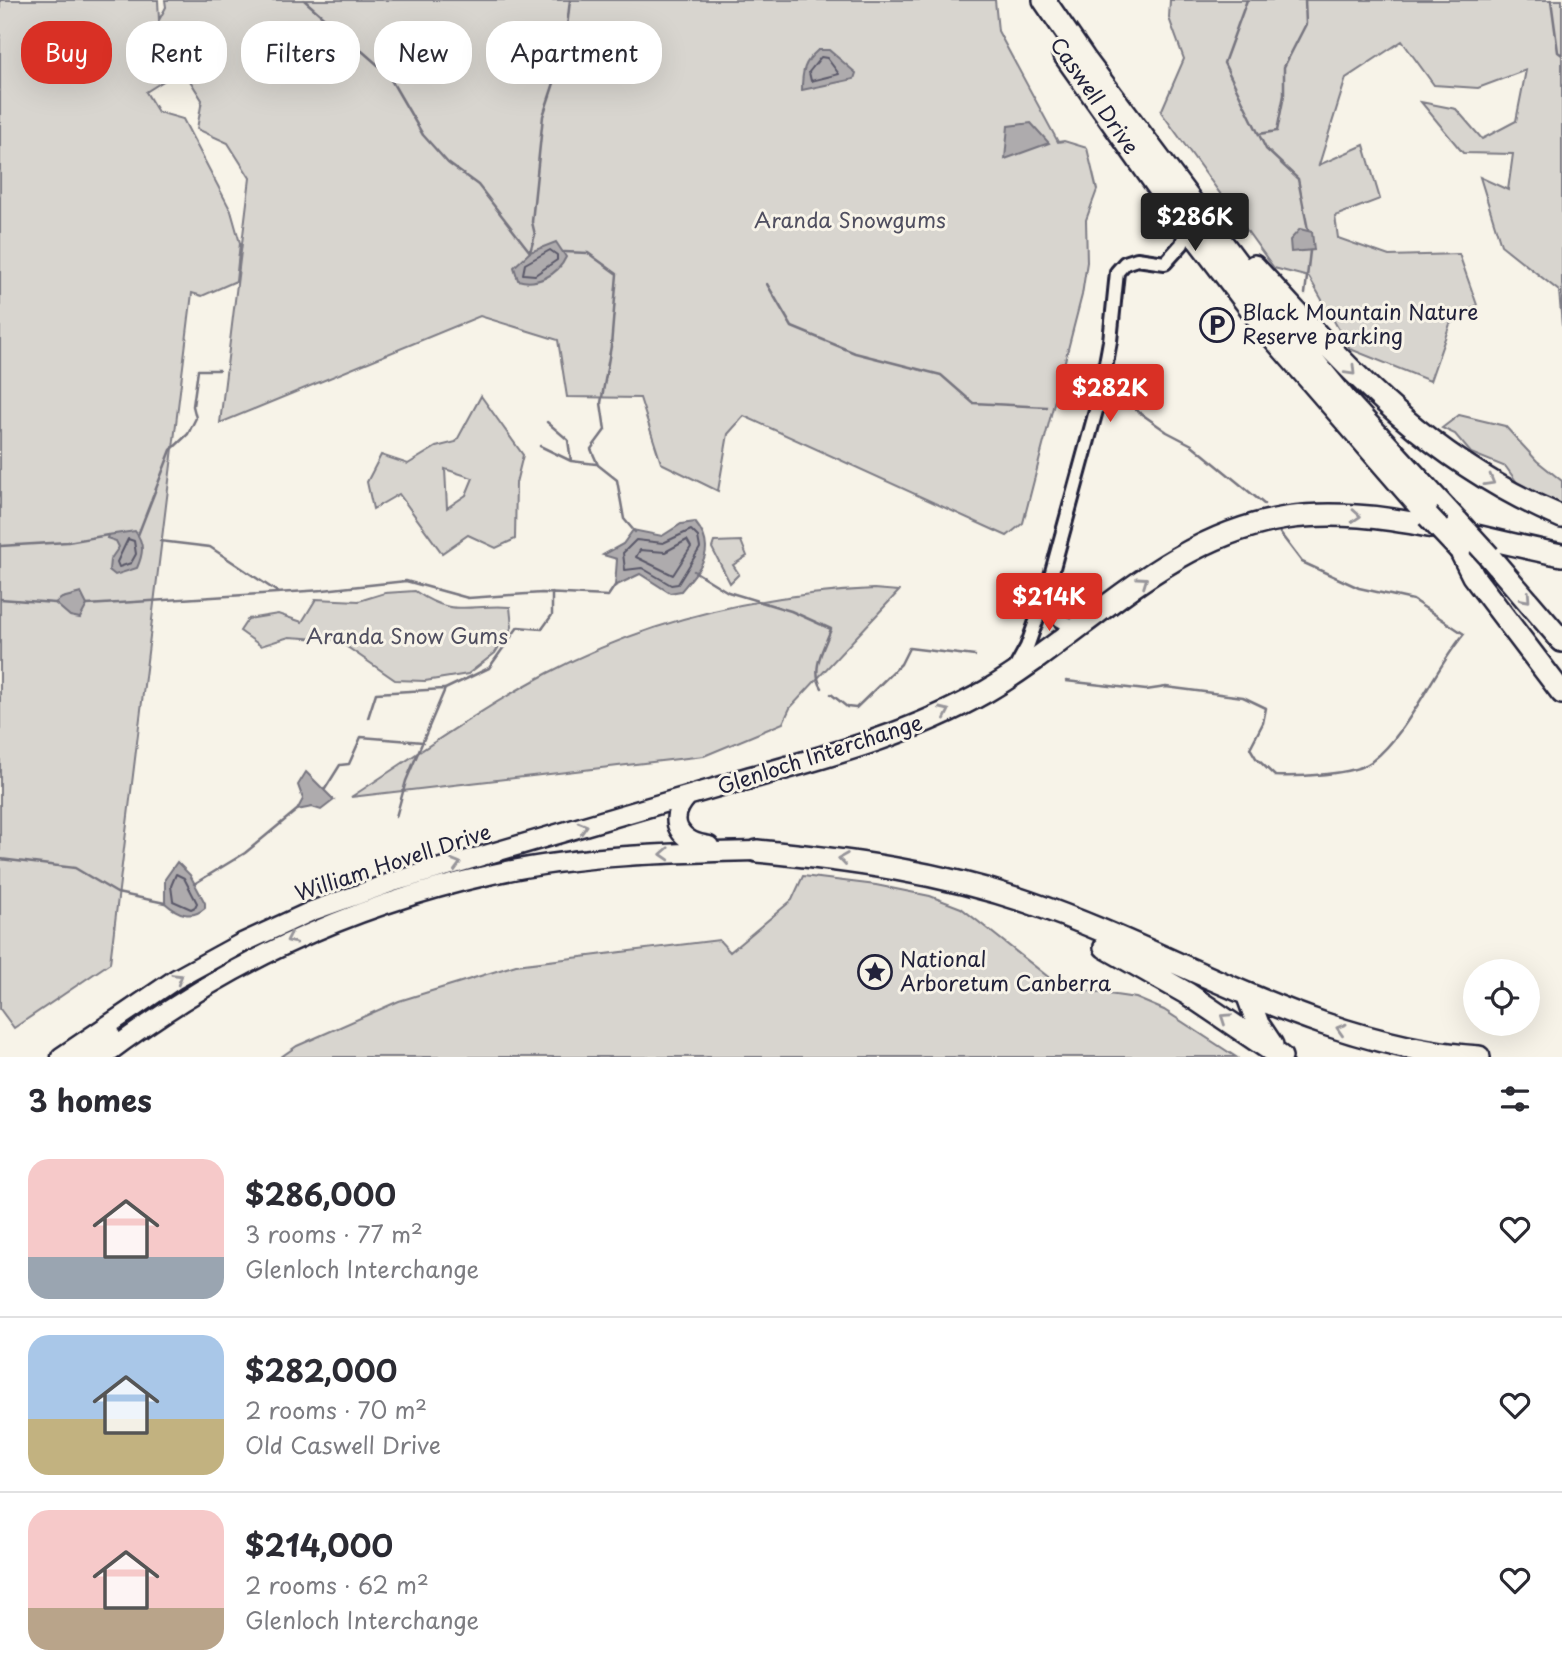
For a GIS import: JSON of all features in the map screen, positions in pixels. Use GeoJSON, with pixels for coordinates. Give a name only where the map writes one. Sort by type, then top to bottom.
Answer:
{"type":"FeatureCollection","features":[{"type":"Feature","properties":{"kind":"highway","name":"Caswell Drive"},"geometry":{"type":"LineString","coordinates":[[1027,0],[1187,225]]}},
{"type":"Feature","properties":{"kind":"highway"},"geometry":{"type":"LineString","coordinates":[[1044,0],[1129,118],[1314,362],[1562,641]]}},
{"type":"Feature","properties":{"kind":"highway"},"geometry":{"type":"LineString","coordinates":[[1129,118],[1148,135],[1224,232],[1390,409],[1427,439],[1491,483],[1562,517]]}},
{"type":"Feature","properties":{"kind":"highway"},"geometry":{"type":"LineString","coordinates":[[1187,225],[1292,360],[1428,516],[1529,626],[1562,667]]}},
{"type":"Feature","properties":{"kind":"highway","name":"Glenloch Interchange"},"geometry":{"type":"LineString","coordinates":[[734,782],[812,760],[923,723],[1007,678],[1188,551],[1236,530],[1285,518],[1320,515],[1367,517],[1558,555]]}},
{"type":"Feature","properties":{"kind":"highway"},"geometry":{"type":"LineString","coordinates":[[1460,550],[1473,576],[1562,692]]}},
{"type":"Feature","properties":{"kind":"highway"},"geometry":{"type":"LineString","coordinates":[[757,851],[881,864],[930,874],[1028,902],[1312,1021],[1413,1048],[1479,1057]]}},
{"type":"Feature","properties":{"kind":"highway"},"geometry":{"type":"LineString","coordinates":[[881,864],[1003,904],[1088,939],[1188,994],[1282,1057]]}},
{"type":"Feature","properties":{"kind":"highway"},"geometry":{"type":"LineString","coordinates":[[1247,994],[1262,1031],[1282,1057]]}},
{"type":"Feature","properties":{"kind":"main road","name":"Glenloch Interchange"},"geometry":{"type":"LineString","coordinates":[[687,797],[734,782]]}},
{"type":"Feature","properties":{"kind":"main road"},"geometry":{"type":"LineString","coordinates":[[687,797],[678,816],[679,831],[685,839],[696,844],[757,851]]}},
{"type":"Feature","properties":{"kind":"main road","name":"William Hovell Drive"},"geometry":{"type":"LineString","coordinates":[[61,1057],[176,979],[240,944],[312,911],[393,883],[687,797]]}},
{"type":"Feature","properties":{"kind":"main road","name":"William Hovell Drive"},"geometry":{"type":"LineString","coordinates":[[102,1057],[192,994],[258,955],[319,927],[415,894],[494,874],[618,857],[757,851]]}},
{"type":"Feature","properties":{"kind":"main road"},"geometry":{"type":"LineString","coordinates":[[82,1057],[156,1007],[192,994]]}},
{"type":"Feature","properties":{"kind":"street"},"geometry":{"type":"LineString","coordinates":[[1007,678],[1027,647],[1047,590],[1103,381],[1117,272],[1125,263],[1137,259],[1165,263],[1182,244],[1187,225]]}},
{"type":"Feature","properties":{"kind":"street"},"geometry":{"type":"LineString","coordinates":[[1047,590],[1048,606],[1056,618],[1074,625],[1088,621]]}},
{"type":"Feature","properties":{"kind":"green space","name":"Aranda Snowgums"},"geometry":{"type":"Polygon","coordinates":[[[0,0],[158,0],[159,20],[166,7],[165,0],[995,0],[998,31],[1058,142],[1064,141],[1087,148],[1097,190],[1086,220],[1087,262],[1082,295],[1023,523],[1007,536],[744,416],[728,434],[718,491],[661,463],[640,398],[567,397],[558,340],[480,316],[220,423],[250,178],[228,143],[197,129],[202,100],[192,84],[227,84],[227,21],[126,21],[126,84],[159,84],[146,92],[158,112],[183,119],[231,211],[240,243],[236,281],[202,296],[192,293],[110,963],[14,1028],[0,1009],[0,0]]]}},
{"type":"Feature","properties":{"kind":"green space"},"geometry":{"type":"Polygon","coordinates":[[[1170,0],[1562,0],[1562,326],[1559,291],[1501,245],[1480,177],[1508,190],[1513,154],[1463,153],[1421,102],[1456,109],[1482,139],[1516,121],[1526,70],[1478,88],[1434,85],[1402,41],[1346,78],[1319,165],[1364,145],[1380,199],[1335,216],[1338,238],[1389,256],[1459,254],[1477,305],[1450,324],[1430,381],[1350,349],[1309,277],[1274,268],[1161,112],[1184,59],[1169,18],[1170,0]]]}},
{"type":"Feature","properties":{"kind":"green space"},"geometry":{"type":"Polygon","coordinates":[[[481,396],[523,455],[516,483],[515,539],[496,548],[468,535],[442,553],[399,494],[373,509],[367,482],[381,455],[408,464],[436,447],[456,442],[481,396]],[[445,469],[447,508],[466,495],[473,478],[445,469]]]}},
{"type":"Feature","properties":{"kind":"green space"},"geometry":{"type":"Polygon","coordinates":[[[1459,415],[1505,426],[1537,461],[1562,481],[1562,509],[1521,488],[1506,467],[1471,453],[1455,434],[1442,428],[1459,415]]]}},
{"type":"Feature","properties":{"kind":"green space"},"geometry":{"type":"Polygon","coordinates":[[[741,541],[747,556],[733,565],[739,574],[730,583],[712,548],[714,542],[741,541]]]}},
{"type":"Feature","properties":{"kind":"green space"},"geometry":{"type":"Polygon","coordinates":[[[874,589],[899,591],[790,708],[783,723],[704,756],[351,797],[523,687],[586,654],[626,638],[666,624],[748,604],[874,589]]]}},
{"type":"Feature","properties":{"kind":"green space","name":"Aranda Snow Gums"},"geometry":{"type":"Polygon","coordinates":[[[415,591],[451,607],[510,607],[512,627],[495,653],[468,674],[425,681],[395,680],[337,640],[289,637],[261,646],[240,631],[248,619],[278,614],[302,622],[316,599],[359,601],[385,593],[415,591]]]}},
{"type":"Feature","properties":{"kind":"green space","name":"National Arboretum Canberra"},"geometry":{"type":"Polygon","coordinates":[[[803,876],[876,885],[930,896],[961,908],[1061,987],[1136,998],[1164,1010],[1236,1057],[281,1057],[297,1046],[399,1001],[516,965],[719,940],[730,952],[792,900],[803,876]]]}},
{"type":"Feature","properties":{"kind":"water"},"geometry":{"type":"Polygon","coordinates":[[[818,50],[829,50],[856,73],[854,79],[802,90],[805,67],[818,50]]]}},
{"type":"Feature","properties":{"kind":"water"},"geometry":{"type":"Polygon","coordinates":[[[1031,123],[1049,143],[1005,159],[1008,126],[1031,123]]]}},
{"type":"Feature","properties":{"kind":"water"},"geometry":{"type":"Polygon","coordinates":[[[1300,229],[1312,232],[1314,250],[1291,252],[1290,240],[1300,229]]]}},
{"type":"Feature","properties":{"kind":"water"},"geometry":{"type":"Polygon","coordinates":[[[556,242],[566,257],[558,269],[539,280],[518,280],[514,267],[530,252],[556,242]]]}},
{"type":"Feature","properties":{"kind":"water"},"geometry":{"type":"Polygon","coordinates":[[[695,522],[702,532],[706,550],[700,566],[681,591],[670,593],[640,574],[615,586],[617,559],[603,555],[623,544],[633,530],[662,536],[681,524],[695,522]]]}},
{"type":"Feature","properties":{"kind":"water"},"geometry":{"type":"Polygon","coordinates":[[[135,531],[142,549],[137,568],[115,575],[109,570],[110,560],[119,547],[116,541],[107,538],[108,535],[135,531]]]}},
{"type":"Feature","properties":{"kind":"water"},"geometry":{"type":"Polygon","coordinates":[[[81,593],[87,605],[80,618],[70,616],[55,603],[62,598],[81,593]]]}},
{"type":"Feature","properties":{"kind":"water"},"geometry":{"type":"Polygon","coordinates":[[[306,772],[334,800],[321,810],[312,807],[297,810],[303,799],[298,785],[306,772]]]}},
{"type":"Feature","properties":{"kind":"water"},"geometry":{"type":"Polygon","coordinates":[[[177,862],[190,875],[205,903],[205,908],[200,912],[190,915],[180,913],[165,903],[165,879],[177,862]]]}},
{"type":"Feature","properties":{"kind":"waterway"},"geometry":{"type":"LineString","coordinates":[[304,0],[387,73],[423,135],[448,163],[478,185],[530,252]]}},
{"type":"Feature","properties":{"kind":"waterway"},"geometry":{"type":"LineString","coordinates":[[530,252],[535,235],[532,222],[543,116],[564,53],[570,0]]}},
{"type":"Feature","properties":{"kind":"waterway"},"geometry":{"type":"LineString","coordinates":[[1247,0],[1224,63],[1266,149],[1298,179],[1308,230]]}},
{"type":"Feature","properties":{"kind":"waterway"},"geometry":{"type":"LineString","coordinates":[[1259,134],[1277,131],[1284,95],[1284,67],[1306,24],[1305,0]]}},
{"type":"Feature","properties":{"kind":"waterway"},"geometry":{"type":"LineString","coordinates":[[1551,0],[1558,52],[1562,55]]}},
{"type":"Feature","properties":{"kind":"waterway"},"geometry":{"type":"LineString","coordinates":[[1305,294],[1310,251]]}},
{"type":"Feature","properties":{"kind":"waterway"},"geometry":{"type":"LineString","coordinates":[[564,252],[588,253],[617,274],[611,346],[601,403],[605,430],[591,449],[598,465],[617,480],[624,519],[635,532]]}},
{"type":"Feature","properties":{"kind":"waterway"},"geometry":{"type":"LineString","coordinates":[[767,284],[792,327],[855,353],[941,375],[973,403],[1047,407]]}},
{"type":"Feature","properties":{"kind":"waterway"},"geometry":{"type":"LineString","coordinates":[[138,535],[171,450],[188,434],[196,418],[193,406],[198,370],[219,370]]}},
{"type":"Feature","properties":{"kind":"waterway"},"geometry":{"type":"LineString","coordinates":[[1136,410],[1167,432],[1192,445],[1264,504]]}},
{"type":"Feature","properties":{"kind":"waterway"},"geometry":{"type":"LineString","coordinates":[[547,422],[568,440],[571,461]]}},
{"type":"Feature","properties":{"kind":"waterway"},"geometry":{"type":"LineString","coordinates":[[540,446],[571,461],[596,464]]}},
{"type":"Feature","properties":{"kind":"waterway"},"geometry":{"type":"LineString","coordinates":[[1066,681],[1146,690],[1166,687],[1243,697],[1266,708],[1263,723],[1250,748],[1256,758],[1275,776],[1339,772],[1371,762],[1397,735],[1464,634],[1413,600],[1359,588],[1302,562],[1280,533]]}},
{"type":"Feature","properties":{"kind":"waterway"},"geometry":{"type":"LineString","coordinates":[[0,546],[68,542],[108,535]]}},
{"type":"Feature","properties":{"kind":"waterway"},"geometry":{"type":"LineString","coordinates":[[160,541],[210,547],[279,593]]}},
{"type":"Feature","properties":{"kind":"waterway"},"geometry":{"type":"LineString","coordinates":[[694,571],[728,592],[791,611],[831,629],[818,666],[817,673],[822,688]]}},
{"type":"Feature","properties":{"kind":"waterway"},"geometry":{"type":"LineString","coordinates":[[87,605],[323,590],[406,581],[468,598],[542,593],[608,596],[616,584]]}},
{"type":"Feature","properties":{"kind":"waterway"},"geometry":{"type":"LineString","coordinates":[[396,817],[406,781],[445,689],[489,668],[518,627],[542,629],[552,615],[552,593]]}},
{"type":"Feature","properties":{"kind":"waterway"},"geometry":{"type":"LineString","coordinates":[[0,599],[55,603]]}},
{"type":"Feature","properties":{"kind":"waterway"},"geometry":{"type":"LineString","coordinates":[[831,694],[847,707],[856,708],[901,664],[909,648],[975,656]]}},
{"type":"Feature","properties":{"kind":"waterway"},"geometry":{"type":"LineString","coordinates":[[368,718],[376,693],[444,689]]}},
{"type":"Feature","properties":{"kind":"waterway"},"geometry":{"type":"LineString","coordinates":[[325,789],[340,765],[349,764],[361,737],[423,742]]}},
{"type":"Feature","properties":{"kind":"waterway"},"geometry":{"type":"LineString","coordinates":[[194,884],[245,853],[297,810]]}},
{"type":"Feature","properties":{"kind":"waterway"},"geometry":{"type":"LineString","coordinates":[[0,859],[75,868],[117,893],[165,903]]}},
{"type":"Feature","properties":{"kind":"place","name":"Black Mountain Nature Reserve parking"},"geometry":{"type":"Point","coordinates":[1217,325]}},
{"type":"Feature","properties":{"kind":"place","name":"National Arboretum Canberra"},"geometry":{"type":"Point","coordinates":[875,972]}}]}
